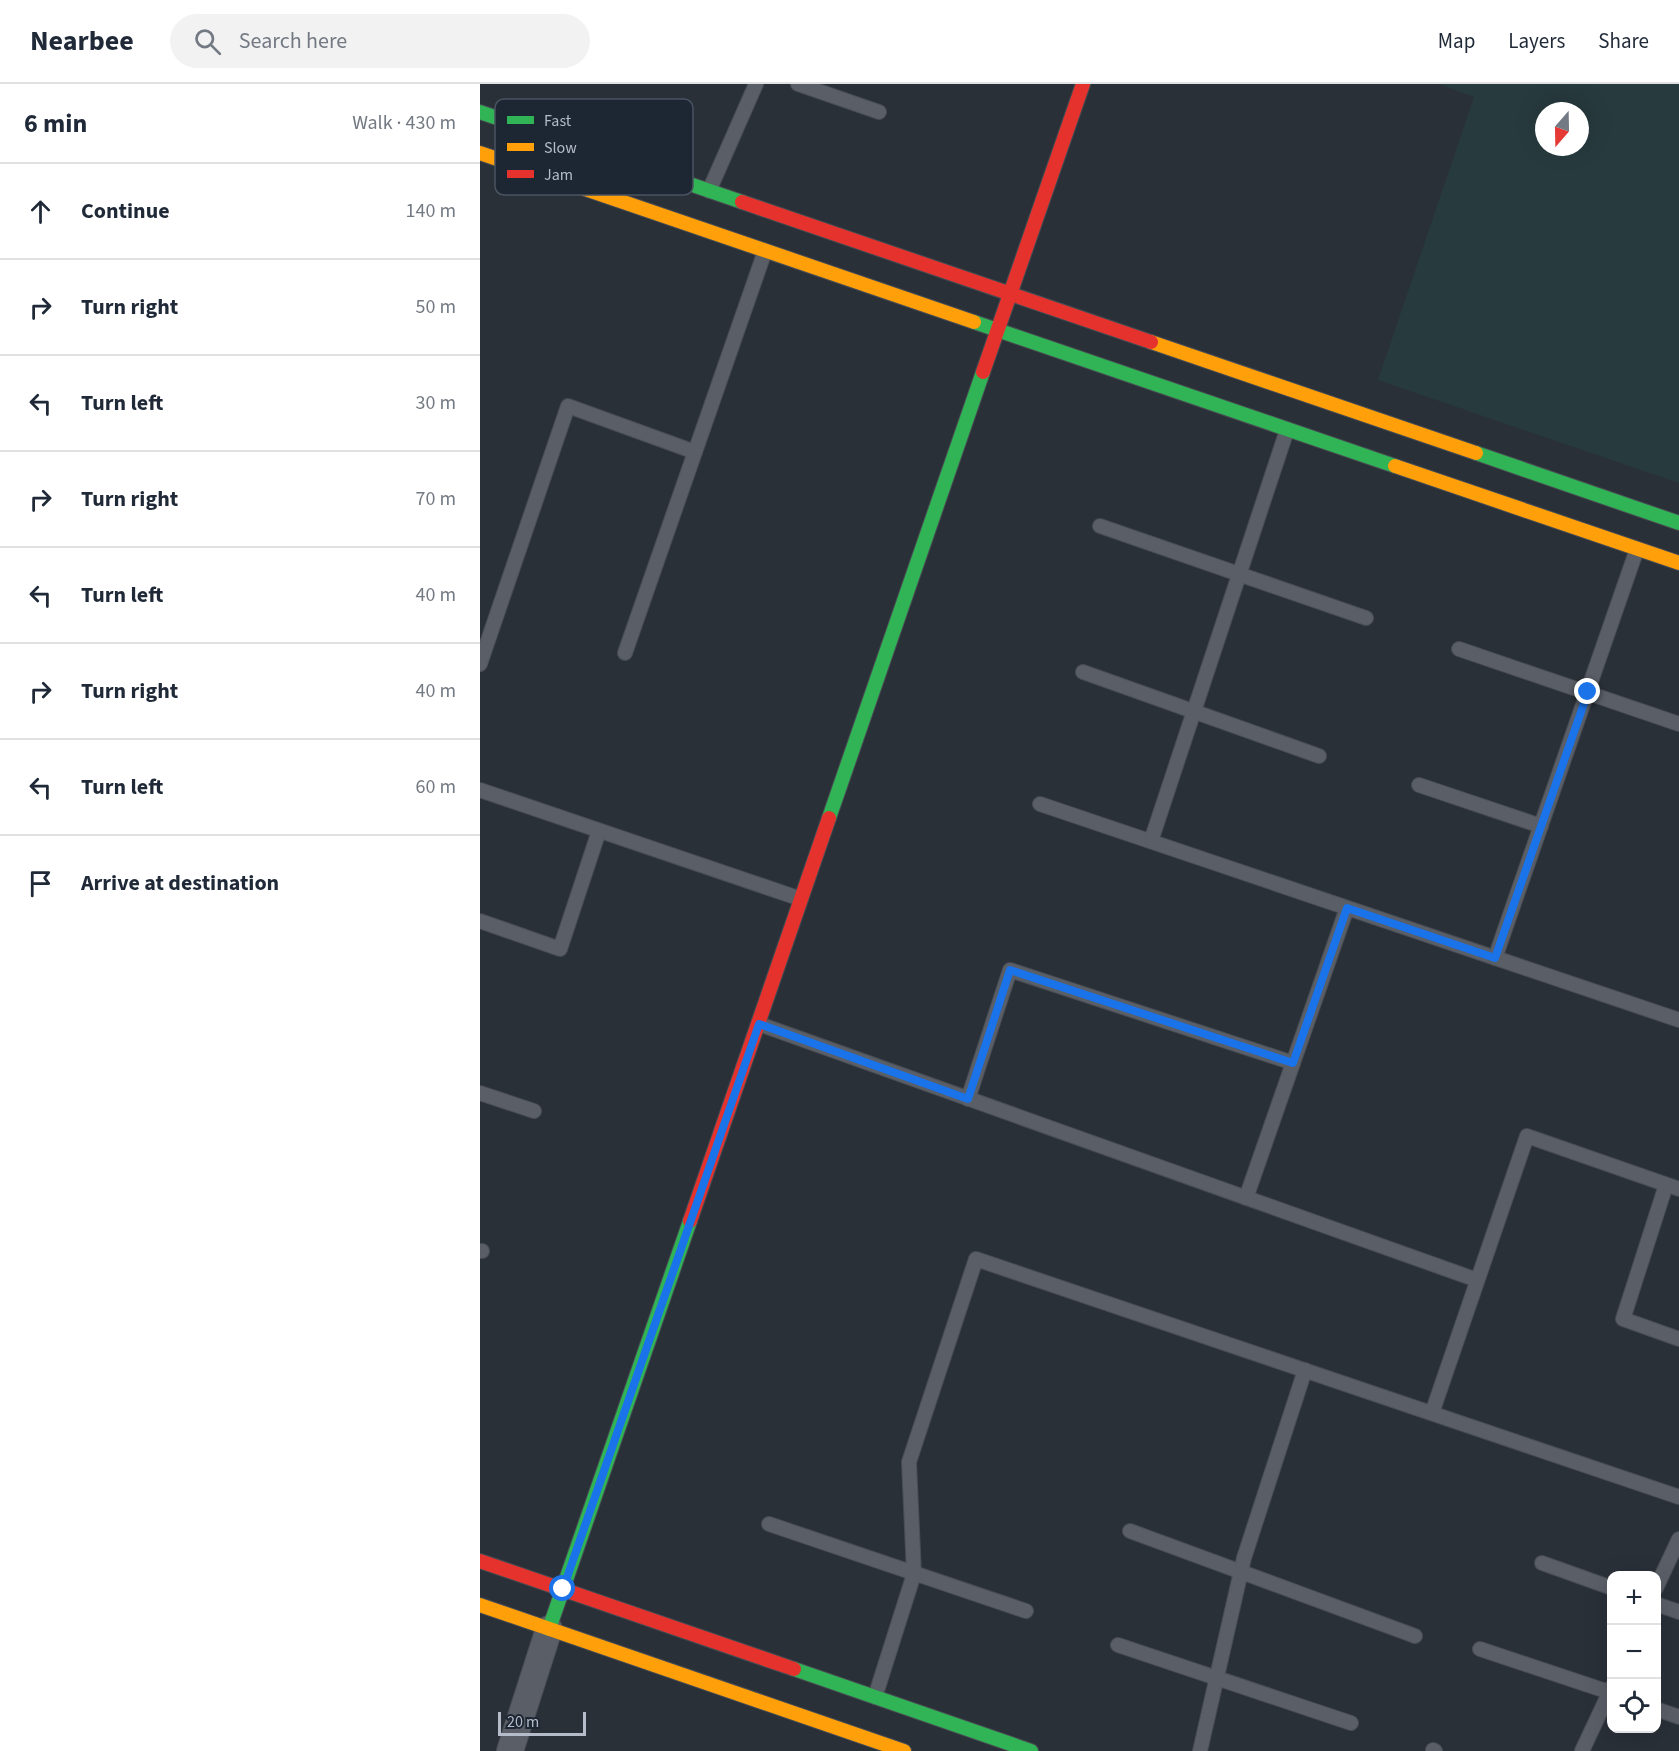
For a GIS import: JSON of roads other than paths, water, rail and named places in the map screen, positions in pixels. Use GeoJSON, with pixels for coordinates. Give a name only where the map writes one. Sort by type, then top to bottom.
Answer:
{"type":"FeatureCollection","features":[{"type":"Feature","properties":{"kind":"street"},"geometry":{"type":"LineString","coordinates":[[510,1751],[549,1629],[1083,84]]}},
{"type":"Feature","properties":{"kind":"street"},"geometry":{"type":"LineString","coordinates":[[480,112],[495,117]]}},
{"type":"Feature","properties":{"kind":"street"},"geometry":{"type":"LineString","coordinates":[[480,153],[495,158]]}},
{"type":"Feature","properties":{"kind":"street"},"geometry":{"type":"LineString","coordinates":[[693,185],[1679,523]]}},
{"type":"Feature","properties":{"kind":"street"},"geometry":{"type":"LineString","coordinates":[[602,195],[1679,563]]}},
{"type":"Feature","properties":{"kind":"street"},"geometry":{"type":"LineString","coordinates":[[480,1561],[1031,1751]]}},
{"type":"Feature","properties":{"kind":"street"},"geometry":{"type":"LineString","coordinates":[[480,1605],[904,1751]]}},
{"type":"Feature","properties":{"kind":"lane"},"geometry":{"type":"LineString","coordinates":[[709,191],[756,84]]}},
{"type":"Feature","properties":{"kind":"lane"},"geometry":{"type":"LineString","coordinates":[[798,84],[879,112]]}},
{"type":"Feature","properties":{"kind":"lane"},"geometry":{"type":"LineString","coordinates":[[625,653],[765,251]]}},
{"type":"Feature","properties":{"kind":"lane"},"geometry":{"type":"LineString","coordinates":[[480,664],[568,406],[695,452]]}},
{"type":"Feature","properties":{"kind":"lane"},"geometry":{"type":"LineString","coordinates":[[1150,841],[1287,430]]}},
{"type":"Feature","properties":{"kind":"lane"},"geometry":{"type":"LineString","coordinates":[[1100,526],[1366,618]]}},
{"type":"Feature","properties":{"kind":"lane"},"geometry":{"type":"LineString","coordinates":[[1495,958],[1637,549]]}},
{"type":"Feature","properties":{"kind":"lane"},"geometry":{"type":"LineString","coordinates":[[1459,649],[1679,724]]}},
{"type":"Feature","properties":{"kind":"lane"},"geometry":{"type":"LineString","coordinates":[[1083,672],[1319,756]]}},
{"type":"Feature","properties":{"kind":"lane"},"geometry":{"type":"LineString","coordinates":[[1419,785],[1541,826]]}},
{"type":"Feature","properties":{"kind":"lane"},"geometry":{"type":"LineString","coordinates":[[480,790],[801,899]]}},
{"type":"Feature","properties":{"kind":"lane"},"geometry":{"type":"LineString","coordinates":[[1040,804],[1679,1020]]}},
{"type":"Feature","properties":{"kind":"lane"},"geometry":{"type":"LineString","coordinates":[[480,921],[560,949],[599,831]]}},
{"type":"Feature","properties":{"kind":"lane"},"geometry":{"type":"LineString","coordinates":[[1246,1198],[1347,908]]}},
{"type":"Feature","properties":{"kind":"lane"},"geometry":{"type":"LineString","coordinates":[[968,1099],[1010,970],[1293,1063]]}},
{"type":"Feature","properties":{"kind":"lane"},"geometry":{"type":"LineString","coordinates":[[759,1024],[1477,1280]]}},
{"type":"Feature","properties":{"kind":"lane"},"geometry":{"type":"LineString","coordinates":[[480,1093],[534,1111]]}},
{"type":"Feature","properties":{"kind":"lane"},"geometry":{"type":"LineString","coordinates":[[1432,1413],[1527,1136],[1672,1187],[1623,1319],[1679,1339]]}},
{"type":"Feature","properties":{"kind":"lane"},"geometry":{"type":"LineString","coordinates":[[875,1697],[914,1574],[909,1462],[976,1259],[1679,1497]]}},
{"type":"Feature","properties":{"kind":"lane"},"geometry":{"type":"LineString","coordinates":[[1200,1751],[1241,1572],[1305,1370]]}},
{"type":"Feature","properties":{"kind":"lane"},"geometry":{"type":"LineString","coordinates":[[769,1524],[1026,1611]]}},
{"type":"Feature","properties":{"kind":"lane"},"geometry":{"type":"LineString","coordinates":[[1130,1531],[1415,1636]]}},
{"type":"Feature","properties":{"kind":"lane"},"geometry":{"type":"LineString","coordinates":[[1661,1577],[1679,1539]]}},
{"type":"Feature","properties":{"kind":"lane"},"geometry":{"type":"LineString","coordinates":[[1542,1563],[1607,1587]]}},
{"type":"Feature","properties":{"kind":"lane"},"geometry":{"type":"LineString","coordinates":[[1661,1606],[1679,1612]]}},
{"type":"Feature","properties":{"kind":"lane"},"geometry":{"type":"LineString","coordinates":[[1118,1645],[1351,1724]]}},
{"type":"Feature","properties":{"kind":"lane"},"geometry":{"type":"LineString","coordinates":[[1480,1649],[1607,1690]]}},
{"type":"Feature","properties":{"kind":"lane"},"geometry":{"type":"LineString","coordinates":[[1582,1751],[1607,1699]]}},
{"type":"Feature","properties":{"kind":"lane"},"geometry":{"type":"LineString","coordinates":[[1661,1711],[1679,1717]]}}]}
